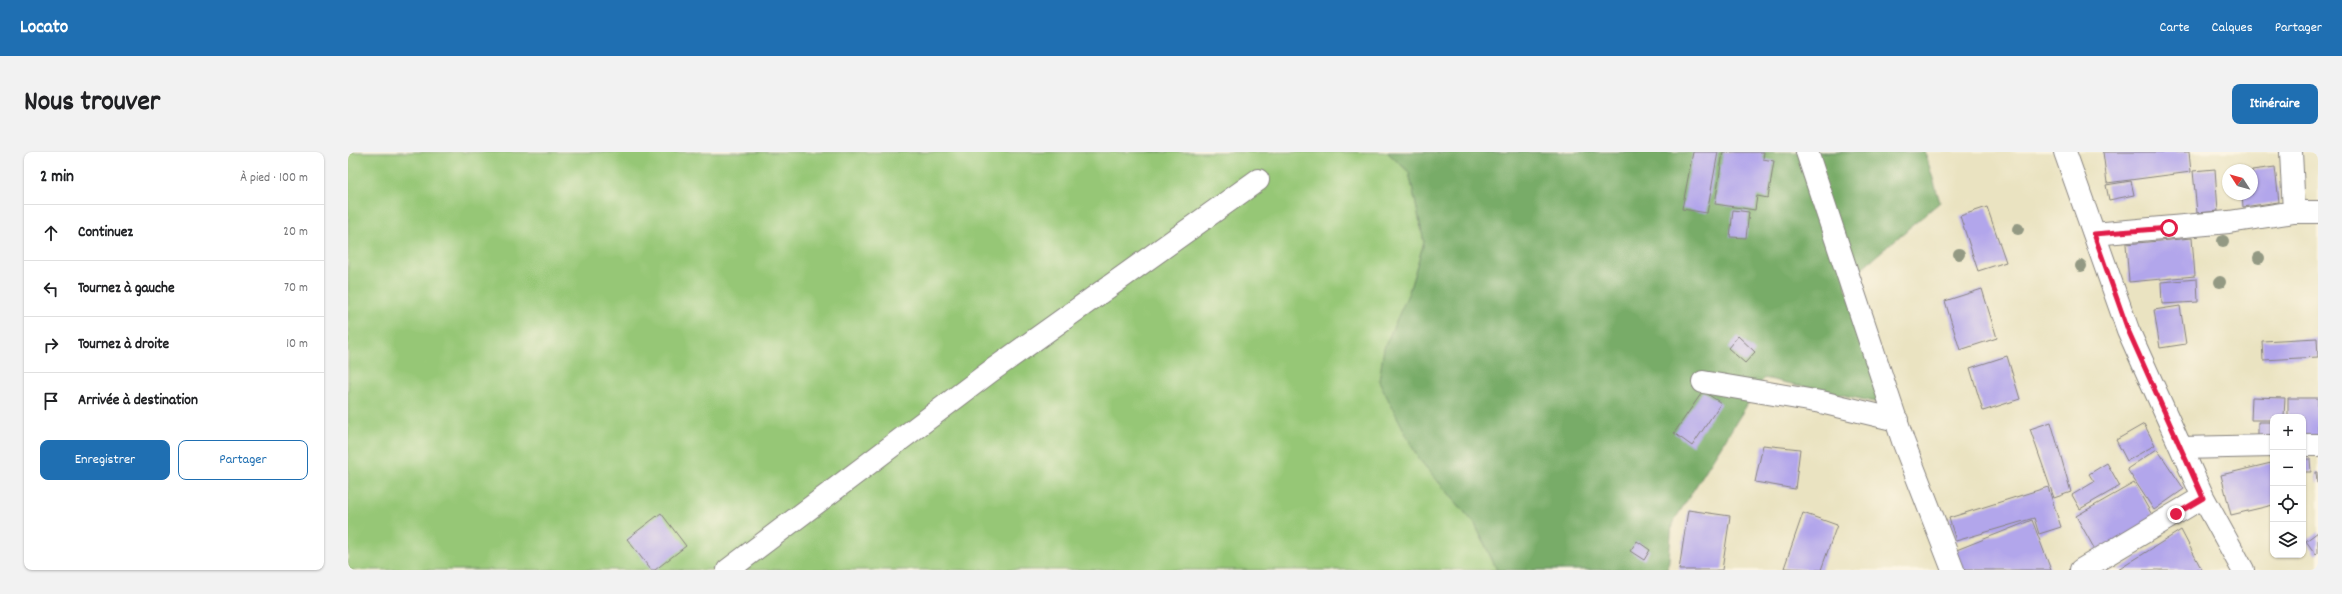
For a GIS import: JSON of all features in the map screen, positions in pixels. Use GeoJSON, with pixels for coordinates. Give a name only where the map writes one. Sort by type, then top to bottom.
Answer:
{"type":"FeatureCollection","features":[{"type":"Feature","properties":{"kind":"street"},"geometry":{"type":"LineString","coordinates":[[1807,152],[1896,420],[1953,570]]}},
{"type":"Feature","properties":{"kind":"street"},"geometry":{"type":"LineString","coordinates":[[2065,152],[2128,330],[2203,498],[2243,570]]}},
{"type":"Feature","properties":{"kind":"street"},"geometry":{"type":"LineString","coordinates":[[2291,152],[2294,212]]}},
{"type":"Feature","properties":{"kind":"street"},"geometry":{"type":"LineString","coordinates":[[736,568],[991,371],[1258,180]]}},
{"type":"Feature","properties":{"kind":"street"},"geometry":{"type":"LineString","coordinates":[[2094,234],[2229,222],[2294,212],[2318,212]]}},
{"type":"Feature","properties":{"kind":"street"},"geometry":{"type":"LineString","coordinates":[[1704,382],[1821,402],[1896,420]]}},
{"type":"Feature","properties":{"kind":"street"},"geometry":{"type":"LineString","coordinates":[[2306,445],[2318,445]]}},
{"type":"Feature","properties":{"kind":"street"},"geometry":{"type":"LineString","coordinates":[[2181,448],[2270,446]]}},
{"type":"Feature","properties":{"kind":"street"},"geometry":{"type":"LineString","coordinates":[[2081,570],[2203,498]]}},
{"type":"Feature","properties":{"kind":"green space"},"geometry":{"type":"Polygon","coordinates":[[[348,152],[1387,152],[1409,172],[1424,242],[1409,292],[1418,458],[1475,524],[1497,570],[348,570],[348,152]]]}},
{"type":"Feature","properties":{"kind":"green space"},"geometry":{"type":"Polygon","coordinates":[[[1387,152],[1925,152],[1940,202],[1844,283],[1893,406],[1764,378],[1672,524],[1668,570],[1497,570],[1475,524],[1418,458],[1379,381],[1384,348],[1409,292],[1424,242],[1409,172],[1387,152]]]}},
{"type":"Feature","properties":{"kind":"building"},"geometry":{"type":"Polygon","coordinates":[[[1693,152],[1718,152],[1707,213],[1682,209],[1693,152]]]}},
{"type":"Feature","properties":{"kind":"building"},"geometry":{"type":"Polygon","coordinates":[[[1723,152],[1764,152],[1763,159],[1774,161],[1768,198],[1757,196],[1755,210],[1715,204],[1723,152]]]}},
{"type":"Feature","properties":{"kind":"building"},"geometry":{"type":"Polygon","coordinates":[[[2103,152],[2189,152],[2191,172],[2107,183],[2103,152]]]}},
{"type":"Feature","properties":{"kind":"building"},"geometry":{"type":"Polygon","coordinates":[[[2275,167],[2279,202],[2243,207],[2242,200],[2258,200],[2258,169],[2275,167]]]}},
{"type":"Feature","properties":{"kind":"building"},"geometry":{"type":"Polygon","coordinates":[[[2215,169],[2218,211],[2197,213],[2193,171],[2215,169]]]}},
{"type":"Feature","properties":{"kind":"building"},"geometry":{"type":"Polygon","coordinates":[[[2131,181],[2134,195],[2109,200],[2106,185],[2131,181]]]}},
{"type":"Feature","properties":{"kind":"building"},"geometry":{"type":"Polygon","coordinates":[[[1987,207],[2006,262],[1978,271],[1960,216],[1987,207]]]}},
{"type":"Feature","properties":{"kind":"building"},"geometry":{"type":"Polygon","coordinates":[[[1733,210],[1749,212],[1746,238],[1730,237],[1733,210]]]}},
{"type":"Feature","properties":{"kind":"building"},"geometry":{"type":"Polygon","coordinates":[[[2192,238],[2195,276],[2129,282],[2126,244],[2192,238]]]}},
{"type":"Feature","properties":{"kind":"building"},"geometry":{"type":"Polygon","coordinates":[[[2197,279],[2198,302],[2162,304],[2161,282],[2197,279]]]}},
{"type":"Feature","properties":{"kind":"building"},"geometry":{"type":"Polygon","coordinates":[[[1982,289],[1997,338],[1960,350],[1945,301],[1982,289]]]}},
{"type":"Feature","properties":{"kind":"building"},"geometry":{"type":"Polygon","coordinates":[[[2180,306],[2186,344],[2160,348],[2154,310],[2180,306]]]}},
{"type":"Feature","properties":{"kind":"building"},"geometry":{"type":"Polygon","coordinates":[[[1738,336],[1755,352],[1745,363],[1728,348],[1738,336]]]}},
{"type":"Feature","properties":{"kind":"building"},"geometry":{"type":"Polygon","coordinates":[[[2317,338],[2318,357],[2263,360],[2262,341],[2317,338]]]}},
{"type":"Feature","properties":{"kind":"building"},"geometry":{"type":"Polygon","coordinates":[[[2007,356],[2020,399],[1983,411],[1970,368],[2007,356]]]}},
{"type":"Feature","properties":{"kind":"building"},"geometry":{"type":"Polygon","coordinates":[[[1703,391],[1721,403],[1692,446],[1674,433],[1703,391]]]}},
{"type":"Feature","properties":{"kind":"building"},"geometry":{"type":"Polygon","coordinates":[[[2252,397],[2285,398],[2284,414],[2270,414],[2270,420],[2251,420],[2252,397]]]}},
{"type":"Feature","properties":{"kind":"building"},"geometry":{"type":"Polygon","coordinates":[[[2288,398],[2318,398],[2318,440],[2306,440],[2306,414],[2288,414],[2288,398]]]}},
{"type":"Feature","properties":{"kind":"building"},"geometry":{"type":"Polygon","coordinates":[[[2051,422],[2071,492],[2054,498],[2030,429],[2051,422]]]}},
{"type":"Feature","properties":{"kind":"building"},"geometry":{"type":"Polygon","coordinates":[[[2258,422],[2270,422],[2270,440],[2258,440],[2258,422]]]}},
{"type":"Feature","properties":{"kind":"building"},"geometry":{"type":"Polygon","coordinates":[[[2144,424],[2155,445],[2127,461],[2116,440],[2144,424]]]}},
{"type":"Feature","properties":{"kind":"building"},"geometry":{"type":"Polygon","coordinates":[[[1763,445],[1800,449],[1795,489],[1755,482],[1763,445]]]}},
{"type":"Feature","properties":{"kind":"building"},"geometry":{"type":"Polygon","coordinates":[[[2157,449],[2184,489],[2154,510],[2127,469],[2157,449]]]}},
{"type":"Feature","properties":{"kind":"building"},"geometry":{"type":"Polygon","coordinates":[[[2306,459],[2310,459],[2311,472],[2306,472],[2306,459]]]}},
{"type":"Feature","properties":{"kind":"building"},"geometry":{"type":"Polygon","coordinates":[[[2107,463],[2120,486],[2080,509],[2072,495],[2094,482],[2089,474],[2107,463]]]}},
{"type":"Feature","properties":{"kind":"building"},"geometry":{"type":"Polygon","coordinates":[[[2270,463],[2270,506],[2231,515],[2221,475],[2270,463]]]}},
{"type":"Feature","properties":{"kind":"building"},"geometry":{"type":"Polygon","coordinates":[[[2316,472],[2318,472],[2318,483],[2317,483],[2316,472]]]}},
{"type":"Feature","properties":{"kind":"building"},"geometry":{"type":"Polygon","coordinates":[[[2134,483],[2156,522],[2098,555],[2076,516],[2134,483]]]}},
{"type":"Feature","properties":{"kind":"building"},"geometry":{"type":"Polygon","coordinates":[[[2048,487],[2061,527],[2039,534],[2034,518],[1956,541],[1949,518],[2048,487]]]}},
{"type":"Feature","properties":{"kind":"building"},"geometry":{"type":"Polygon","coordinates":[[[1688,510],[1730,516],[1722,570],[1679,570],[1688,510]]]}},
{"type":"Feature","properties":{"kind":"building"},"geometry":{"type":"Polygon","coordinates":[[[661,513],[686,546],[655,570],[651,570],[627,539],[661,513]]]}},
{"type":"Feature","properties":{"kind":"building"},"geometry":{"type":"Polygon","coordinates":[[[1803,513],[1837,525],[1821,570],[1784,568],[1803,513]]]}},
{"type":"Feature","properties":{"kind":"building"},"geometry":{"type":"Polygon","coordinates":[[[2032,520],[2051,570],[1962,570],[1954,551],[2032,520]]]}},
{"type":"Feature","properties":{"kind":"building"},"geometry":{"type":"Polygon","coordinates":[[[2181,530],[2202,570],[2118,570],[2181,530]]]}},
{"type":"Feature","properties":{"kind":"building"},"geometry":{"type":"Polygon","coordinates":[[[2318,532],[2318,553],[2316,555],[2306,541],[2318,532]]]}},
{"type":"Feature","properties":{"kind":"building"},"geometry":{"type":"Polygon","coordinates":[[[1637,541],[1650,550],[1644,560],[1630,551],[1637,541]]]}},
{"type":"Feature","properties":{"kind":"route"},"geometry":{"type":"LineString","coordinates":[[2169,228],[2094,234],[2128,330],[2203,498],[2176,514]]}}]}
